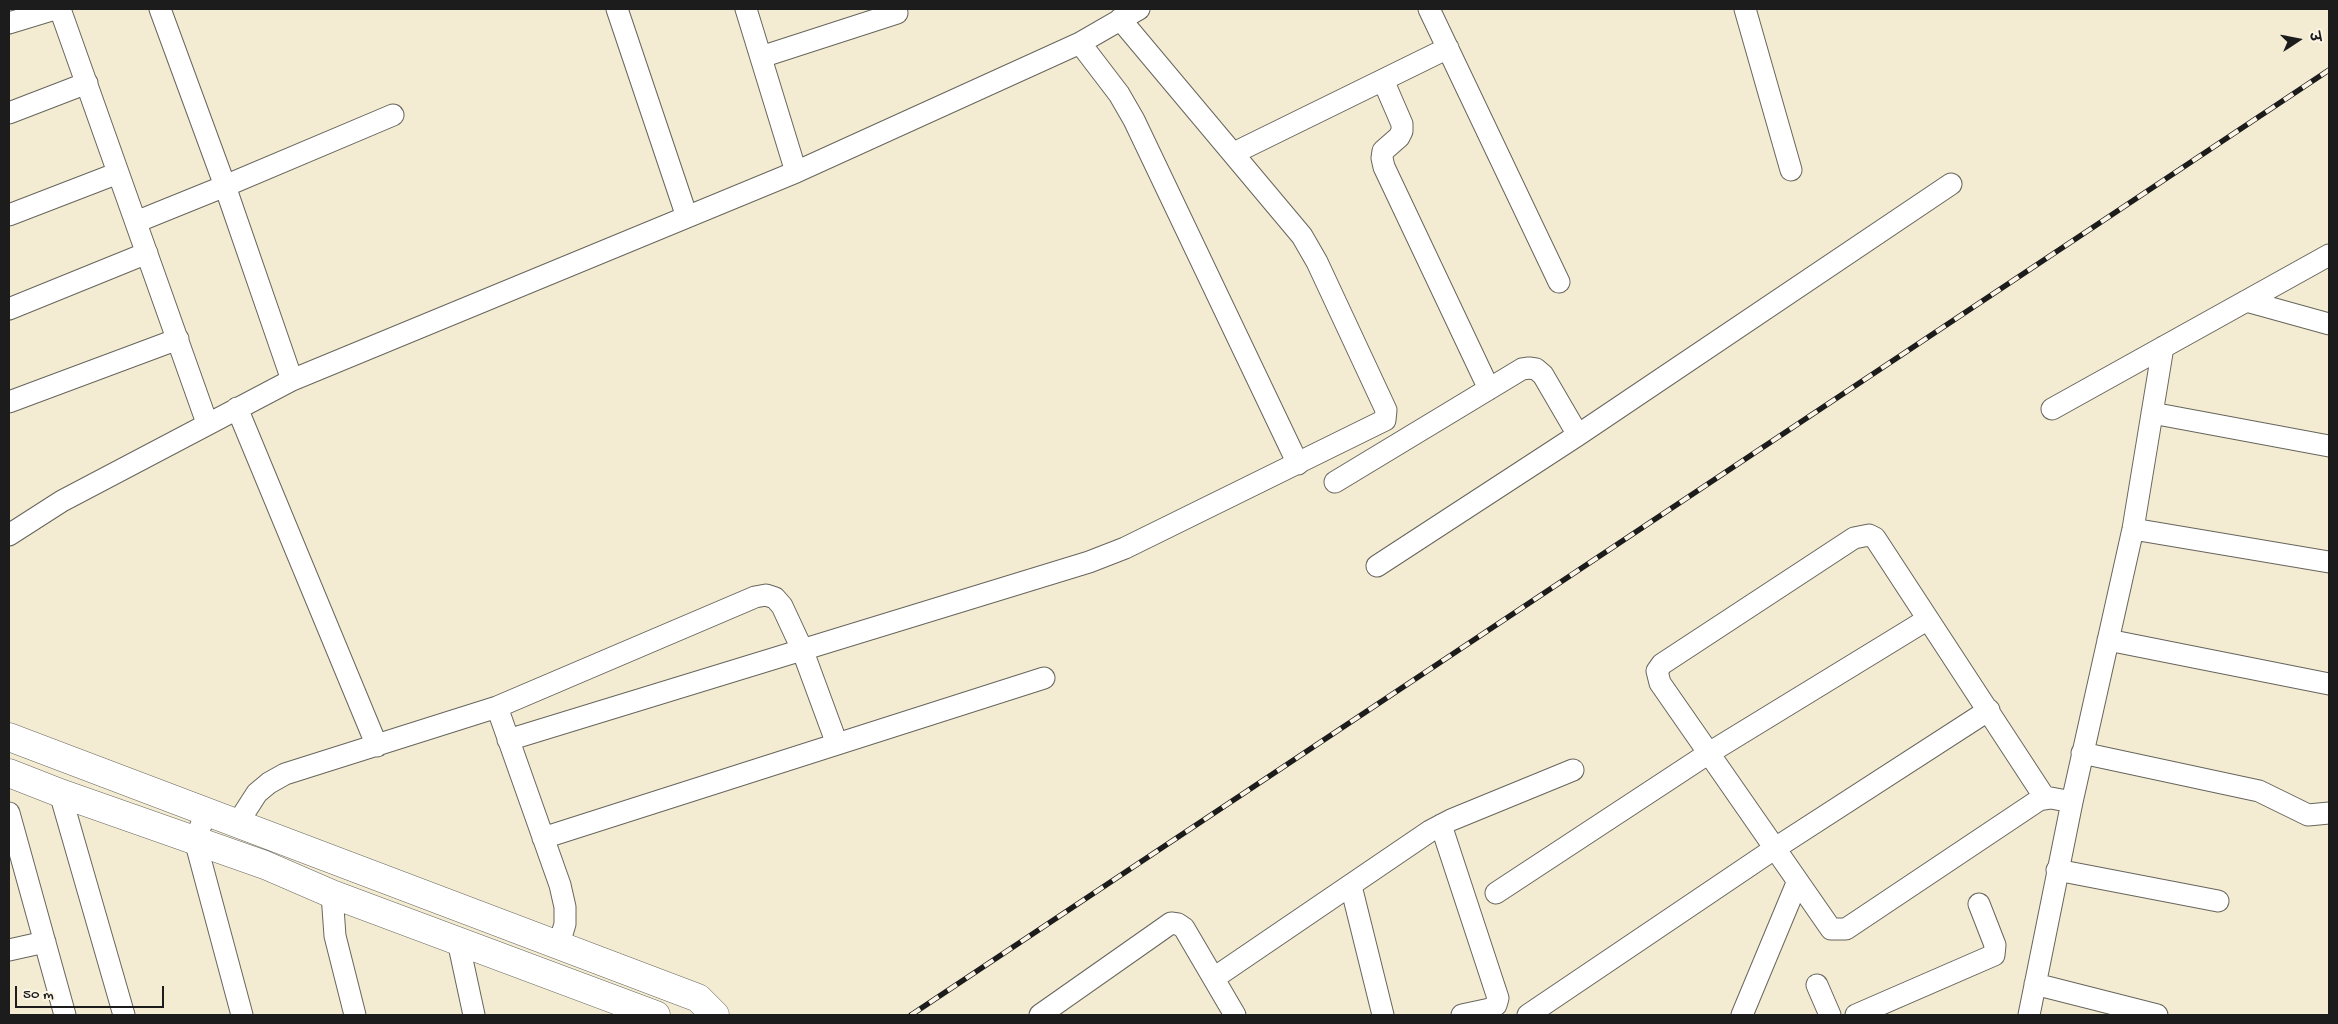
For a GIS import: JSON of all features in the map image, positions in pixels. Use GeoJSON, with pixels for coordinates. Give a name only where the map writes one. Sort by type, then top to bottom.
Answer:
{"type":"FeatureCollection","features":[{"type":"Feature","properties":{"kind":"main road"},"geometry":{"type":"LineString","coordinates":[[9,737],[558,947],[698,998],[715,1015]]}},
{"type":"Feature","properties":{"kind":"main road"},"geometry":{"type":"LineString","coordinates":[[9,773],[60,793],[265,865],[332,894],[656,1015]]}},
{"type":"Feature","properties":{"kind":"street"},"geometry":{"type":"LineString","coordinates":[[9,23],[55,9]]}},
{"type":"Feature","properties":{"kind":"street"},"geometry":{"type":"LineString","coordinates":[[60,9],[207,422]]}},
{"type":"Feature","properties":{"kind":"street"},"geometry":{"type":"LineString","coordinates":[[160,9],[225,186],[292,380]]}},
{"type":"Feature","properties":{"kind":"street"},"geometry":{"type":"LineString","coordinates":[[617,9],[687,217]]}},
{"type":"Feature","properties":{"kind":"street"},"geometry":{"type":"LineString","coordinates":[[746,9],[796,172]]}},
{"type":"Feature","properties":{"kind":"street"},"geometry":{"type":"LineString","coordinates":[[9,535],[62,501],[207,422],[292,380],[796,172],[1080,43],[1139,9]]}},
{"type":"Feature","properties":{"kind":"street"},"geometry":{"type":"LineString","coordinates":[[1430,9],[1559,282]]}},
{"type":"Feature","properties":{"kind":"street"},"geometry":{"type":"LineString","coordinates":[[1745,9],[1791,170]]}},
{"type":"Feature","properties":{"kind":"street"},"geometry":{"type":"LineString","coordinates":[[761,57],[897,14]]}},
{"type":"Feature","properties":{"kind":"street"},"geometry":{"type":"LineString","coordinates":[[508,740],[1089,562],[1125,548],[1380,424],[1386,416],[1386,410],[1317,262],[1305,242],[1234,153],[1120,20]]}},
{"type":"Feature","properties":{"kind":"street"},"geometry":{"type":"LineString","coordinates":[[1080,43],[1119,94],[1134,120],[1298,464]]}},
{"type":"Feature","properties":{"kind":"street"},"geometry":{"type":"LineString","coordinates":[[1234,153],[1448,48]]}},
{"type":"Feature","properties":{"kind":"street"},"geometry":{"type":"LineString","coordinates":[[1383,80],[1402,124],[1402,131],[1399,137],[1383,151],[1384,167],[1489,389]]}},
{"type":"Feature","properties":{"kind":"street"},"geometry":{"type":"LineString","coordinates":[[9,113],[86,83]]}},
{"type":"Feature","properties":{"kind":"street"},"geometry":{"type":"LineString","coordinates":[[136,222],[393,115]]}},
{"type":"Feature","properties":{"kind":"street"},"geometry":{"type":"LineString","coordinates":[[9,214],[118,172]]}},
{"type":"Feature","properties":{"kind":"street"},"geometry":{"type":"LineString","coordinates":[[1377,566],[1578,435],[1951,184]]}},
{"type":"Feature","properties":{"kind":"street"},"geometry":{"type":"LineString","coordinates":[[9,309],[147,253]]}},
{"type":"Feature","properties":{"kind":"street"},"geometry":{"type":"LineString","coordinates":[[2052,409],[2329,254]]}},
{"type":"Feature","properties":{"kind":"street"},"geometry":{"type":"LineString","coordinates":[[2246,301],[2329,324]]}},
{"type":"Feature","properties":{"kind":"street"},"geometry":{"type":"LineString","coordinates":[[9,402],[178,339]]}},
{"type":"Feature","properties":{"kind":"street"},"geometry":{"type":"LineString","coordinates":[[2029,1015],[2082,753],[2133,529],[2163,347]]}},
{"type":"Feature","properties":{"kind":"street"},"geometry":{"type":"LineString","coordinates":[[1335,482],[1522,369],[1536,369],[1542,375],[1578,435]]}},
{"type":"Feature","properties":{"kind":"street"},"geometry":{"type":"LineString","coordinates":[[237,408],[377,746]]}},
{"type":"Feature","properties":{"kind":"street"},"geometry":{"type":"LineString","coordinates":[[2152,413],[2329,446]]}},
{"type":"Feature","properties":{"kind":"street"},"geometry":{"type":"LineString","coordinates":[[2133,529],[2329,562]]}},
{"type":"Feature","properties":{"kind":"street"},"geometry":{"type":"LineString","coordinates":[[2045,798],[1875,538],[1869,535],[1854,538],[1662,664],[1657,670],[1660,683],[1831,929],[1846,929],[2045,798],[2072,802]]}},
{"type":"Feature","properties":{"kind":"street"},"geometry":{"type":"LineString","coordinates":[[237,824],[257,793],[269,783],[285,774],[377,746],[496,706],[755,597],[766,595],[775,598],[782,606],[802,649],[837,744]]}},
{"type":"Feature","properties":{"kind":"street"},"geometry":{"type":"LineString","coordinates":[[1496,892],[1709,753],[1928,619]]}},
{"type":"Feature","properties":{"kind":"street"},"geometry":{"type":"LineString","coordinates":[[2108,640],[2329,684]]}},
{"type":"Feature","properties":{"kind":"street"},"geometry":{"type":"LineString","coordinates":[[544,838],[1044,678]]}},
{"type":"Feature","properties":{"kind":"street"},"geometry":{"type":"LineString","coordinates":[[496,706],[544,838],[565,907],[565,924],[558,947]]}},
{"type":"Feature","properties":{"kind":"street"},"geometry":{"type":"LineString","coordinates":[[1528,1015],[1774,848],[1989,710]]}},
{"type":"Feature","properties":{"kind":"street"},"geometry":{"type":"LineString","coordinates":[[2082,753],[2259,791],[2308,815],[2329,814]]}},
{"type":"Feature","properties":{"kind":"street"},"geometry":{"type":"LineString","coordinates":[[1214,978],[1441,825],[1573,770]]}},
{"type":"Feature","properties":{"kind":"street"},"geometry":{"type":"LineString","coordinates":[[60,793],[124,1015]]}},
{"type":"Feature","properties":{"kind":"street"},"geometry":{"type":"LineString","coordinates":[[9,813],[65,1015]]}},
{"type":"Feature","properties":{"kind":"street"},"geometry":{"type":"LineString","coordinates":[[206,813],[195,840],[242,1015]]}},
{"type":"Feature","properties":{"kind":"street"},"geometry":{"type":"LineString","coordinates":[[1441,825],[1498,998],[1496,1005],[1490,1009],[1462,1015]]}},
{"type":"Feature","properties":{"kind":"street"},"geometry":{"type":"LineString","coordinates":[[2057,870],[2218,902]]}},
{"type":"Feature","properties":{"kind":"street"},"geometry":{"type":"LineString","coordinates":[[1740,1012],[1798,882]]}},
{"type":"Feature","properties":{"kind":"street"},"geometry":{"type":"LineString","coordinates":[[1351,886],[1383,1015]]}},
{"type":"Feature","properties":{"kind":"street"},"geometry":{"type":"LineString","coordinates":[[332,894],[336,945],[355,1015]]}},
{"type":"Feature","properties":{"kind":"street"},"geometry":{"type":"LineString","coordinates":[[1856,1015],[1994,955],[1995,944],[1979,904]]}},
{"type":"Feature","properties":{"kind":"street"},"geometry":{"type":"LineString","coordinates":[[1040,1015],[1164,926],[1171,923],[1178,924],[1184,928],[1235,1015]]}},
{"type":"Feature","properties":{"kind":"street"},"geometry":{"type":"LineString","coordinates":[[458,941],[474,1015]]}},
{"type":"Feature","properties":{"kind":"street"},"geometry":{"type":"LineString","coordinates":[[9,950],[45,942]]}},
{"type":"Feature","properties":{"kind":"street"},"geometry":{"type":"LineString","coordinates":[[2035,984],[2157,1015]]}},
{"type":"Feature","properties":{"kind":"street"},"geometry":{"type":"LineString","coordinates":[[1817,985],[1830,1015]]}},
{"type":"Feature","properties":{"kind":"railway"},"geometry":{"type":"LineString","coordinates":[[911,1015],[2329,70]]}}]}
